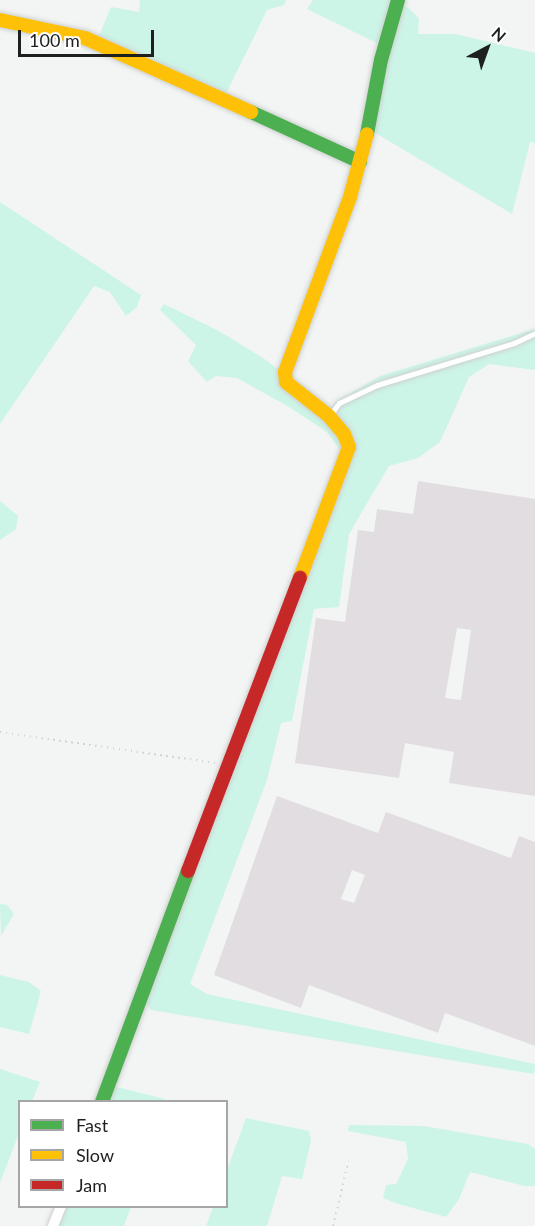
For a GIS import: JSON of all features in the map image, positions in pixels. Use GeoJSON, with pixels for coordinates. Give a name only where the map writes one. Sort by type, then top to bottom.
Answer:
{"type":"FeatureCollection","features":[{"type":"Feature","properties":{"kind":"street"},"geometry":{"type":"LineString","coordinates":[[102,1100],[349,447],[344,434],[329,416],[286,382],[285,372],[324,271],[360,162],[381,60],[398,0]]}},
{"type":"Feature","properties":{"kind":"street"},"geometry":{"type":"LineString","coordinates":[[0,20],[85,38],[109,47],[360,162]]}},
{"type":"Feature","properties":{"kind":"street"},"geometry":{"type":"LineString","coordinates":[[53,1226],[60,1208]]}},
{"type":"Feature","properties":{"kind":"lane"},"geometry":{"type":"LineString","coordinates":[[329,416],[339,403],[378,385],[514,343],[535,333]]}},
{"type":"Feature","properties":{"kind":"path"},"geometry":{"type":"LineString","coordinates":[[0,732],[229,765]]}},
{"type":"Feature","properties":{"kind":"path"},"geometry":{"type":"LineString","coordinates":[[333,1226],[348,1162]]}},
{"type":"Feature","properties":{"kind":"green space"},"geometry":{"type":"Polygon","coordinates":[[[140,0],[286,0],[284,5],[267,10],[226,94],[99,36],[111,7],[139,12],[140,0]]]}},
{"type":"Feature","properties":{"kind":"green space"},"geometry":{"type":"Polygon","coordinates":[[[313,0],[392,0],[379,44],[307,9],[313,0]]]}},
{"type":"Feature","properties":{"kind":"green space"},"geometry":{"type":"Polygon","coordinates":[[[401,4],[410,9],[419,19],[418,34],[456,34],[535,53],[535,143],[530,142],[512,214],[372,131],[384,61],[401,4]]]}},
{"type":"Feature","properties":{"kind":"green space"},"geometry":{"type":"Polygon","coordinates":[[[0,202],[141,295],[137,307],[126,316],[110,292],[94,286],[0,424],[0,202]]]}},
{"type":"Feature","properties":{"kind":"green space"},"geometry":{"type":"Polygon","coordinates":[[[164,304],[219,331],[266,360],[329,411],[337,401],[380,376],[535,329],[535,370],[489,364],[469,377],[440,442],[418,458],[389,466],[349,534],[339,607],[314,609],[292,721],[281,723],[267,780],[190,984],[207,994],[535,1064],[534,1074],[151,1010],[145,1002],[348,461],[327,432],[289,407],[237,378],[216,376],[207,382],[188,361],[196,345],[160,310],[164,304]]]}},
{"type":"Feature","properties":{"kind":"green space"},"geometry":{"type":"Polygon","coordinates":[[[0,501],[18,516],[16,529],[0,540],[0,501]]]}},
{"type":"Feature","properties":{"kind":"green space"},"geometry":{"type":"Polygon","coordinates":[[[0,904],[7,905],[14,914],[1,936],[0,904]]]}},
{"type":"Feature","properties":{"kind":"green space"},"geometry":{"type":"Polygon","coordinates":[[[0,975],[29,982],[41,991],[29,1034],[0,1027],[0,975]]]}},
{"type":"Feature","properties":{"kind":"green space"},"geometry":{"type":"Polygon","coordinates":[[[0,1069],[40,1082],[32,1100],[18,1100],[18,1136],[0,1183],[0,1069]]]}},
{"type":"Feature","properties":{"kind":"green space"},"geometry":{"type":"Polygon","coordinates":[[[113,1086],[165,1099],[165,1100],[107,1100],[113,1086]]]}},
{"type":"Feature","properties":{"kind":"green space"},"geometry":{"type":"Polygon","coordinates":[[[246,1118],[309,1131],[311,1141],[302,1179],[282,1176],[267,1226],[206,1226],[213,1208],[228,1208],[228,1167],[246,1118]]]}},
{"type":"Feature","properties":{"kind":"green space"},"geometry":{"type":"Polygon","coordinates":[[[349,1125],[424,1126],[528,1144],[535,1149],[535,1186],[524,1186],[470,1172],[459,1199],[446,1217],[395,1203],[383,1198],[386,1185],[396,1184],[408,1159],[406,1142],[348,1131],[349,1125]]]}},
{"type":"Feature","properties":{"kind":"green space"},"geometry":{"type":"Polygon","coordinates":[[[66,1208],[131,1208],[124,1226],[58,1226],[66,1208]]]}},
{"type":"Feature","properties":{"kind":"building"},"geometry":{"type":"Polygon","coordinates":[[[418,481],[535,499],[535,796],[449,783],[454,752],[405,743],[399,778],[295,763],[316,618],[345,622],[358,530],[374,532],[377,509],[413,514],[418,481]],[[457,628],[445,698],[461,700],[471,630],[457,628]]]}},
{"type":"Feature","properties":{"kind":"building"},"geometry":{"type":"Polygon","coordinates":[[[277,796],[378,833],[386,812],[511,858],[519,836],[535,842],[535,1046],[445,1013],[438,1033],[309,985],[301,1008],[214,975],[277,796]],[[352,870],[341,899],[354,903],[365,875],[352,870]]]}},
{"type":"Feature","properties":{"kind":"traffic: fast"},"geometry":{"type":"LineString","coordinates":[[367,134],[381,60],[398,0]]}},
{"type":"Feature","properties":{"kind":"traffic: fast"},"geometry":{"type":"LineString","coordinates":[[251,112],[360,162]]}},
{"type":"Feature","properties":{"kind":"traffic: fast"},"geometry":{"type":"LineString","coordinates":[[103,1100],[188,871]]}},
{"type":"Feature","properties":{"kind":"traffic: slow"},"geometry":{"type":"LineString","coordinates":[[0,20],[85,38],[251,112]]}},
{"type":"Feature","properties":{"kind":"traffic: slow"},"geometry":{"type":"LineString","coordinates":[[300,578],[349,447],[344,434],[329,416],[286,382],[285,372],[350,197],[367,134]]}},
{"type":"Feature","properties":{"kind":"traffic: jam"},"geometry":{"type":"LineString","coordinates":[[188,871],[300,578]]}}]}
